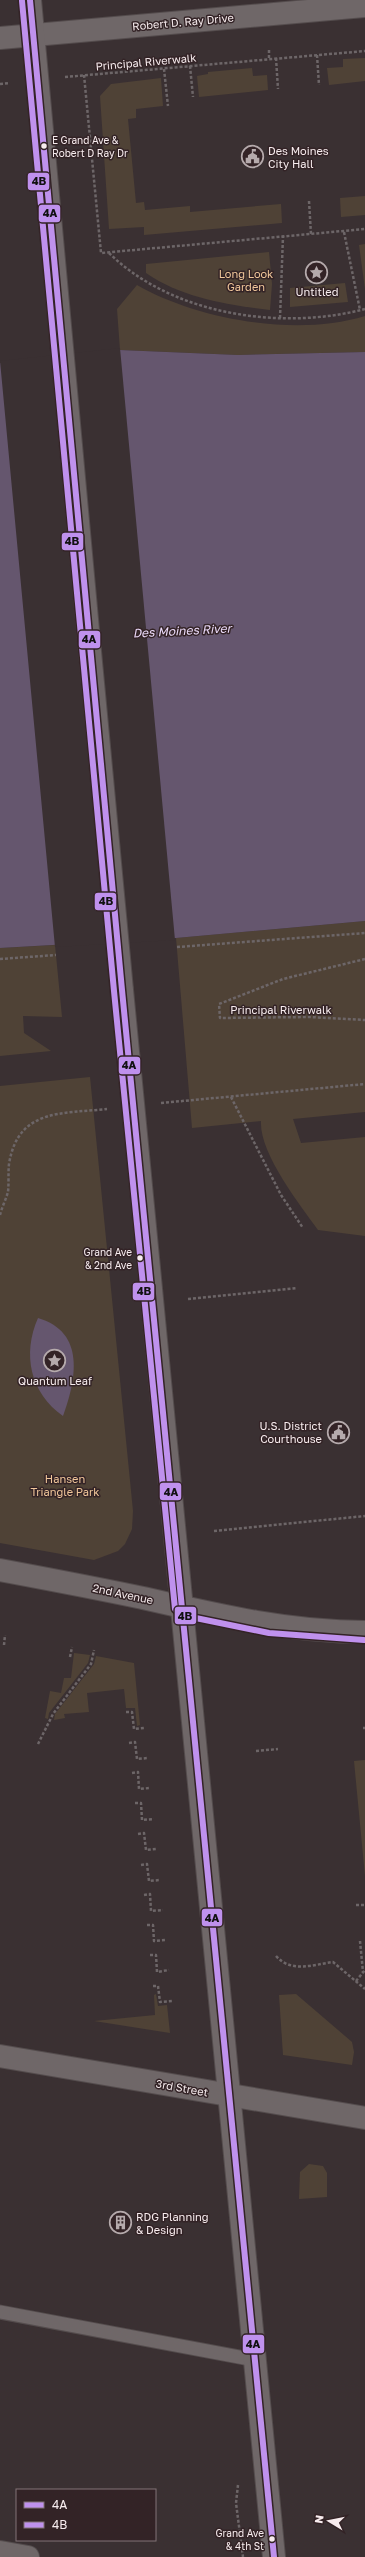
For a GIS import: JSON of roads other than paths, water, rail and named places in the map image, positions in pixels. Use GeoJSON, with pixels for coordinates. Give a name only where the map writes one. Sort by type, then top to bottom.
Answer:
{"type":"FeatureCollection","features":[{"type":"Feature","properties":{"kind":"main road"},"geometry":{"type":"LineString","coordinates":[[30,0],[61,347],[122,990],[231,2097],[274,2557]]}},
{"type":"Feature","properties":{"kind":"main road","name":"Robert D. Ray Drive"},"geometry":{"type":"LineString","coordinates":[[0,38],[365,6]]}},
{"type":"Feature","properties":{"kind":"main road","name":"2nd Avenue"},"geometry":{"type":"LineString","coordinates":[[0,1570],[270,1625],[365,1632]]}},
{"type":"Feature","properties":{"kind":"main road","name":"3rd Street"},"geometry":{"type":"LineString","coordinates":[[0,2056],[231,2097],[365,2118]]}},
{"type":"Feature","properties":{"kind":"main road"},"geometry":{"type":"LineString","coordinates":[[0,2552],[28,2557]]}},
{"type":"Feature","properties":{"kind":"lane"},"geometry":{"type":"LineString","coordinates":[[0,2312],[255,2360]]}},
{"type":"Feature","properties":{"kind":"water","name":"Des Moines River"},"geometry":{"type":"Polygon","coordinates":[[[120,350],[238,355],[365,352],[365,921],[176,938],[0,948],[0,363],[120,350]]]}},
{"type":"Feature","properties":{"kind":"water"},"geometry":{"type":"Polygon","coordinates":[[[38,1318],[53,1325],[64,1334],[70,1346],[73,1359],[73,1373],[68,1402],[63,1416],[52,1407],[43,1396],[36,1384],[32,1372],[30,1359],[31,1345],[33,1332],[38,1318]]]}},
{"type":"Feature","properties":{"kind":"place","name":"E Grand Ave & Robert D Ray Dr"},"geometry":{"type":"Point","coordinates":[44,146]}},
{"type":"Feature","properties":{"kind":"place","name":"Des Moines City Hall"},"geometry":{"type":"Point","coordinates":[253,157]}},
{"type":"Feature","properties":{"kind":"place","name":"Untitled"},"geometry":{"type":"Point","coordinates":[317,272]}},
{"type":"Feature","properties":{"kind":"place","name":"Grand Ave & 2nd Ave"},"geometry":{"type":"Point","coordinates":[140,1258]}},
{"type":"Feature","properties":{"kind":"place","name":"Quantum Leaf"},"geometry":{"type":"Point","coordinates":[55,1361]}},
{"type":"Feature","properties":{"kind":"place","name":"U.S. District Courthouse"},"geometry":{"type":"Point","coordinates":[338,1432]}},
{"type":"Feature","properties":{"kind":"place","name":"RDG Planning & Design"},"geometry":{"type":"Point","coordinates":[120,2223]}},
{"type":"Feature","properties":{"kind":"place","name":"Grand Ave & 4th St"},"geometry":{"type":"Point","coordinates":[272,2539]}},
{"type":"Feature","properties":{"kind":"park label","name":"Long Look Garden"},"geometry":{"type":"Point","coordinates":[246,280]}},
{"type":"Feature","properties":{"kind":"park label","name":"Hansen Triangle Park"},"geometry":{"type":"Point","coordinates":[65,1485]}}]}
